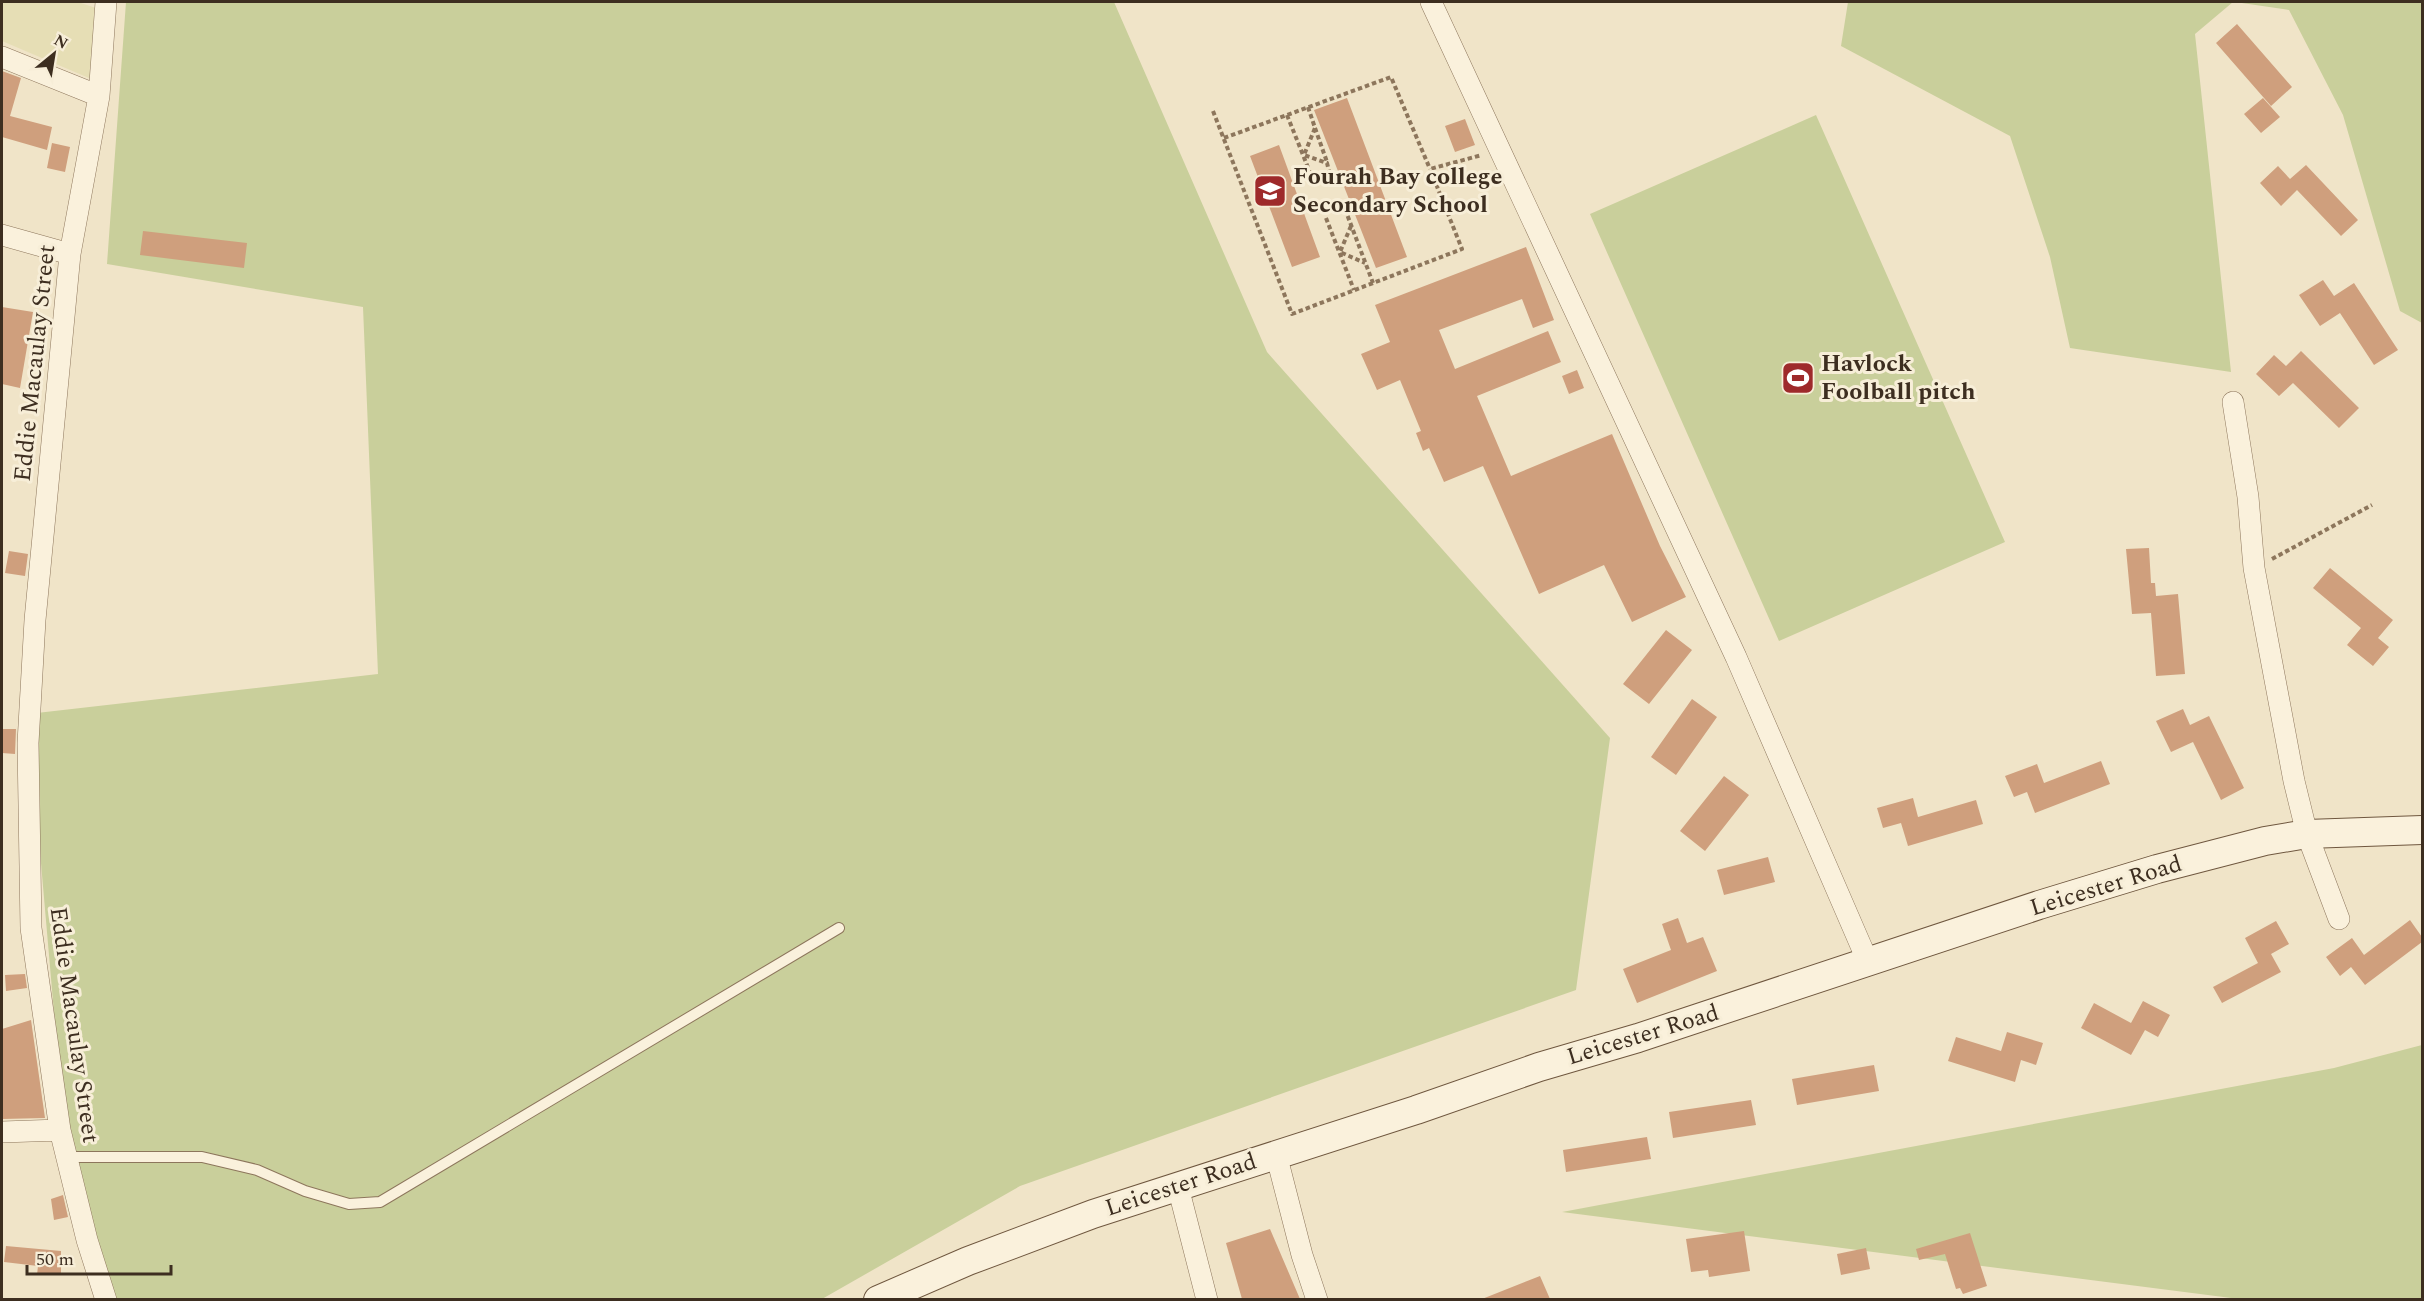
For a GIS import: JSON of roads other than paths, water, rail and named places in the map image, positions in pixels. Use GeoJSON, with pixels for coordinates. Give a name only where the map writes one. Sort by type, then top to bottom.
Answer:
{"type":"FeatureCollection","features":[{"type":"Feature","properties":{"kind":"street","name":"Eddie Macaulay Street"},"geometry":{"type":"LineString","coordinates":[[106,2],[99,96],[70,254],[35,620],[28,743],[31,928],[60,1130],[87,1240],[106,1299]]}},
{"type":"Feature","properties":{"kind":"street"},"geometry":{"type":"LineString","coordinates":[[1431,2],[1502,150],[1660,498],[1736,657],[1868,962]]}},
{"type":"Feature","properties":{"kind":"street"},"geometry":{"type":"LineString","coordinates":[[2,57],[99,96]]}},
{"type":"Feature","properties":{"kind":"street"},"geometry":{"type":"LineString","coordinates":[[2,235],[70,254]]}},
{"type":"Feature","properties":{"kind":"street"},"geometry":{"type":"LineString","coordinates":[[2233,402],[2248,497],[2254,567],[2273,675],[2307,834],[2339,919]]}},
{"type":"Feature","properties":{"kind":"street","name":"Leicester Road"},"geometry":{"type":"LineString","coordinates":[[878,1299],[920,1280],[1093,1214],[1416,1110],[1539,1067],[1638,1038],[2039,905],[2168,866],[2265,841],[2307,834],[2422,830]]}},
{"type":"Feature","properties":{"kind":"street"},"geometry":{"type":"LineString","coordinates":[[2,1132],[60,1130]]}},
{"type":"Feature","properties":{"kind":"street"},"geometry":{"type":"LineString","coordinates":[[1276,1154],[1302,1255],[1317,1299]]}},
{"type":"Feature","properties":{"kind":"street"},"geometry":{"type":"LineString","coordinates":[[1178,1187],[1207,1299]]}},
{"type":"Feature","properties":{"kind":"lane"},"geometry":{"type":"LineString","coordinates":[[67,1157],[202,1157],[257,1170],[305,1191],[349,1204],[380,1202],[839,928]]}},
{"type":"Feature","properties":{"kind":"place","name":"Fourah Bay college Secondary School"},"geometry":{"type":"Point","coordinates":[1270,191]}},
{"type":"Feature","properties":{"kind":"place","name":"Havlock Foolball pitch"},"geometry":{"type":"Point","coordinates":[1798,378]}}]}
